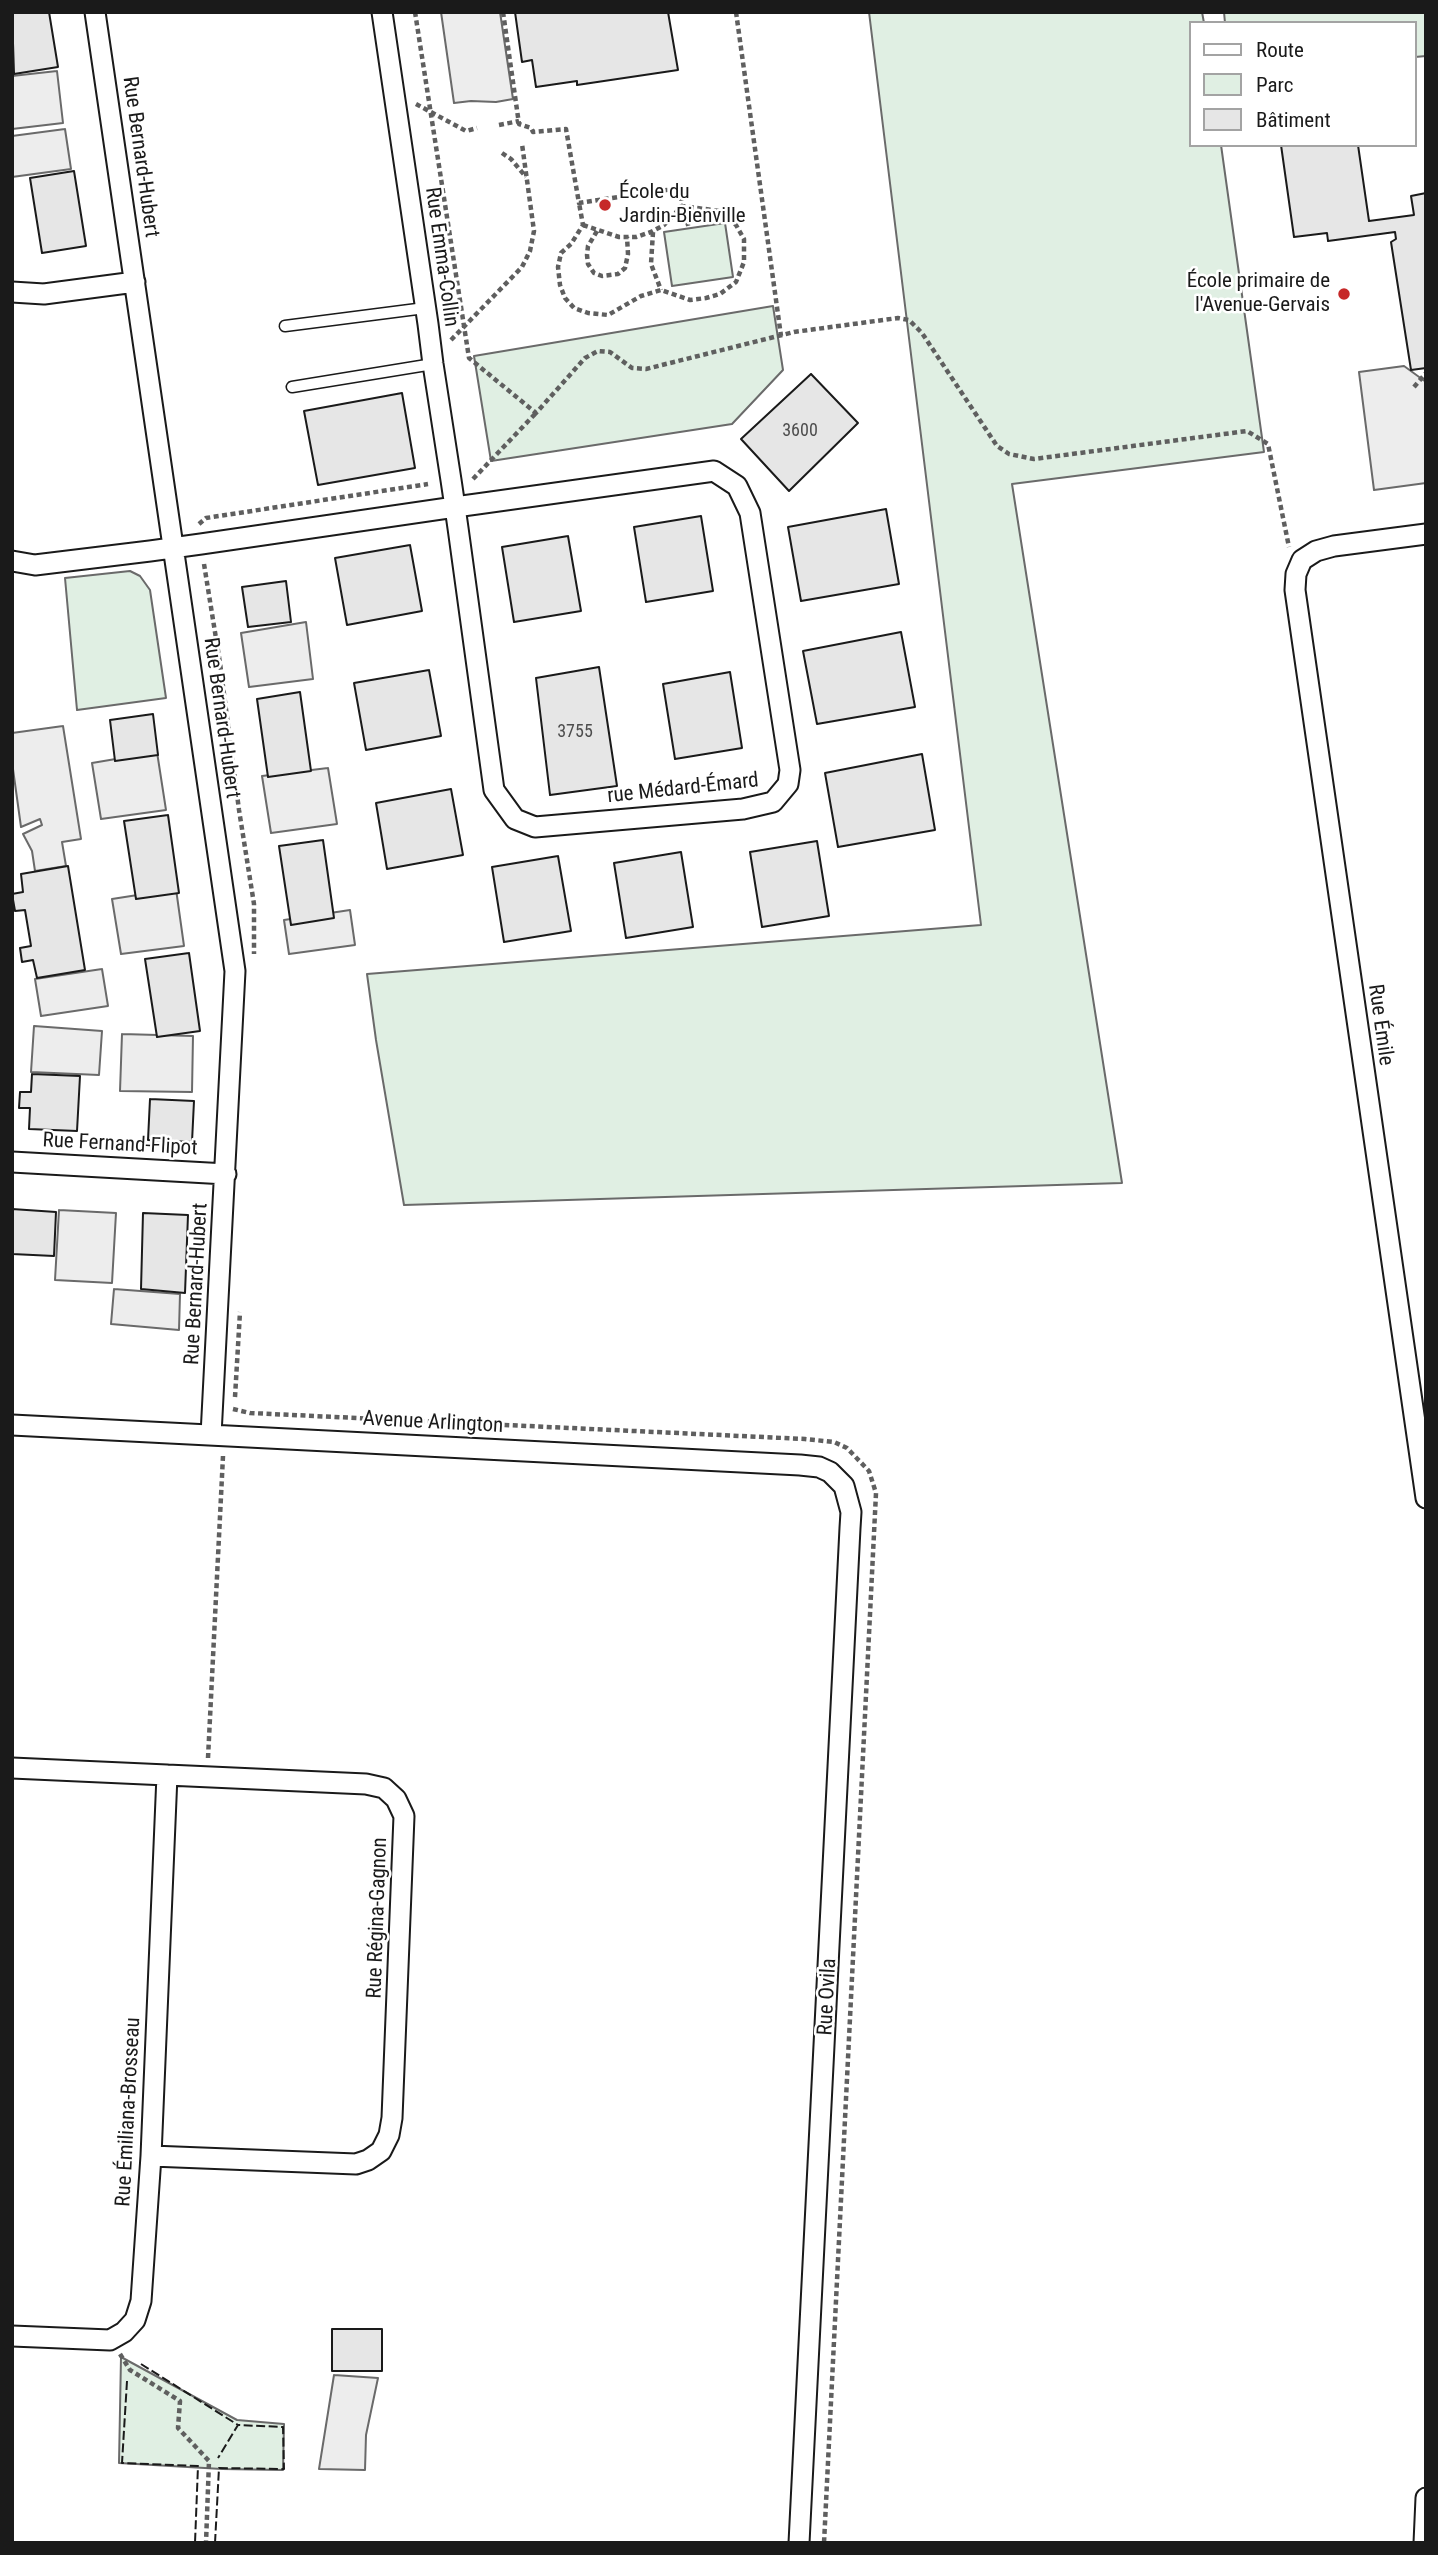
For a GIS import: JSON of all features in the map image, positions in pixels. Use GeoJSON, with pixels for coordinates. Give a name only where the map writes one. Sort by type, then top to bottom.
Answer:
{"type":"FeatureCollection","features":[{"type":"Feature","properties":{"kind":"street","name":"Rue Bernard-Hubert"},"geometry":{"type":"LineString","coordinates":[[95,12],[235,971],[211,1435]]}},
{"type":"Feature","properties":{"kind":"street","name":"Rue Emma-Collin"},"geometry":{"type":"LineString","coordinates":[[382,12],[455,507]]}},
{"type":"Feature","properties":{"kind":"street"},"geometry":{"type":"LineString","coordinates":[[12,292],[44,294],[135,282]]}},
{"type":"Feature","properties":{"kind":"street","name":"rue Médard-Émard"},"geometry":{"type":"LineString","coordinates":[[12,561],[35,565],[174,548],[455,507],[714,471],[737,486],[750,513],[790,770],[788,784],[773,802],[743,809],[535,827],[515,819],[494,790],[455,507]]}},
{"type":"Feature","properties":{"kind":"street"},"geometry":{"type":"LineString","coordinates":[[1302,560],[1316,551],[1334,545],[1426,534]]}},
{"type":"Feature","properties":{"kind":"street","name":"Rue Émile"},"geometry":{"type":"LineString","coordinates":[[1302,560],[1296,574],[1295,590],[1426,1498]]}},
{"type":"Feature","properties":{"kind":"street","name":"Rue Fernand-Flipot"},"geometry":{"type":"LineString","coordinates":[[12,1162],[226,1174]]}},
{"type":"Feature","properties":{"kind":"street","name":"Avenue Arlington"},"geometry":{"type":"LineString","coordinates":[[12,1425],[800,1465],[819,1467],[830,1472],[844,1486]]}},
{"type":"Feature","properties":{"kind":"street","name":"Rue Ovila"},"geometry":{"type":"LineString","coordinates":[[799,2543],[851,1511],[844,1486]]}},
{"type":"Feature","properties":{"kind":"street","name":"Rue Régina-Gagnon"},"geometry":{"type":"LineString","coordinates":[[12,1768],[366,1784],[384,1788],[396,1799],[404,1816],[392,2118],[389,2135],[381,2151],[356,2164],[151,2156]]}},
{"type":"Feature","properties":{"kind":"street","name":"Rue Émiliana-Brosseau"},"geometry":{"type":"LineString","coordinates":[[12,2336],[110,2340],[124,2332],[135,2320],[141,2301],[151,2156],[167,1775]]}},
{"type":"Feature","properties":{"kind":"street"},"geometry":{"type":"LineString","coordinates":[[1423,2543],[1426,2498]]}},
{"type":"Feature","properties":{"kind":"lane"},"geometry":{"type":"LineString","coordinates":[[285,326],[425,308]]}},
{"type":"Feature","properties":{"kind":"lane"},"geometry":{"type":"LineString","coordinates":[[292,387],[433,364]]}},
{"type":"Feature","properties":{"kind":"path"},"geometry":{"type":"LineString","coordinates":[[415,12],[469,358],[536,413]]}},
{"type":"Feature","properties":{"kind":"path"},"geometry":{"type":"LineString","coordinates":[[503,12],[519,124],[531,128],[533,132],[566,129],[583,225],[571,244],[561,253],[558,267],[565,298],[574,308],[608,315],[641,296],[661,290],[690,300],[720,294],[736,282],[744,262],[744,239],[736,225],[720,211],[682,206]]}},
{"type":"Feature","properties":{"kind":"path"},"geometry":{"type":"LineString","coordinates":[[736,12],[781,336]]}},
{"type":"Feature","properties":{"kind":"path"},"geometry":{"type":"LineString","coordinates":[[416,104],[466,131],[477,128]]}},
{"type":"Feature","properties":{"kind":"path"},"geometry":{"type":"LineString","coordinates":[[499,125],[519,121]]}},
{"type":"Feature","properties":{"kind":"path"},"geometry":{"type":"LineString","coordinates":[[451,340],[522,267],[530,251],[534,231],[522,144]]}},
{"type":"Feature","properties":{"kind":"path"},"geometry":{"type":"LineString","coordinates":[[502,153],[512,159],[526,178]]}},
{"type":"Feature","properties":{"kind":"path"},"geometry":{"type":"LineString","coordinates":[[579,203],[680,188],[689,228]]}},
{"type":"Feature","properties":{"kind":"path"},"geometry":{"type":"LineString","coordinates":[[583,225],[597,231],[636,237],[664,225],[682,206]]}},
{"type":"Feature","properties":{"kind":"path"},"geometry":{"type":"LineString","coordinates":[[597,231],[588,246],[587,255],[588,264],[594,273],[602,276],[618,274],[625,268],[627,237]]}},
{"type":"Feature","properties":{"kind":"path"},"geometry":{"type":"LineString","coordinates":[[653,231],[651,264],[661,290]]}},
{"type":"Feature","properties":{"kind":"path"},"geometry":{"type":"LineString","coordinates":[[472,479],[585,358],[598,351],[610,352],[632,368],[646,369],[781,336],[898,318],[909,320],[922,333],[997,446],[1009,454],[1034,459],[1247,431],[1268,444],[1288,546],[1302,560]]}},
{"type":"Feature","properties":{"kind":"path"},"geometry":{"type":"LineString","coordinates":[[1414,387],[1426,373]]}},
{"type":"Feature","properties":{"kind":"path"},"geometry":{"type":"LineString","coordinates":[[198,525],[206,518],[428,484]]}},
{"type":"Feature","properties":{"kind":"path","name":"Avenue Arlington"},"geometry":{"type":"LineString","coordinates":[[232,1411],[805,1439],[834,1442],[858,1457]]}},
{"type":"Feature","properties":{"kind":"path"},"geometry":{"type":"LineString","coordinates":[[208,1759],[223,1455]]}},
{"type":"Feature","properties":{"kind":"path","name":"Rue Ovila"},"geometry":{"type":"LineString","coordinates":[[824,2543],[876,1493],[869,1471],[858,1457]]}},
{"type":"Feature","properties":{"kind":"path"},"geometry":{"type":"LineString","coordinates":[[119,2353],[130,2370],[180,2401],[178,2428],[209,2461],[206,2543]]}},
{"type":"Feature","properties":{"kind":"green space"},"geometry":{"type":"Polygon","coordinates":[[[869,12],[1202,12],[1204,21],[1190,21],[1190,147],[1221,147],[1264,452],[1012,484],[1122,1183],[404,1205],[367,974],[981,925],[869,12]]]}},
{"type":"Feature","properties":{"kind":"green space"},"geometry":{"type":"Polygon","coordinates":[[[1224,12],[1426,12],[1426,56],[1417,57],[1417,21],[1225,21],[1224,12]]]}},
{"type":"Feature","properties":{"kind":"green space"},"geometry":{"type":"Polygon","coordinates":[[[725,223],[733,277],[672,286],[664,232],[725,223]]]}},
{"type":"Feature","properties":{"kind":"green space"},"geometry":{"type":"Polygon","coordinates":[[[773,306],[783,370],[732,424],[491,461],[474,356],[773,306]]]}},
{"type":"Feature","properties":{"kind":"green space"},"geometry":{"type":"Polygon","coordinates":[[[130,571],[140,576],[150,590],[166,698],[77,710],[65,578],[130,571]]]}},
{"type":"Feature","properties":{"kind":"green space"},"geometry":{"type":"Polygon","coordinates":[[[121,2357],[237,2420],[284,2424],[283,2470],[119,2463],[121,2357]]]}},
{"type":"Feature","properties":{"kind":"shaded area"},"geometry":{"type":"Polygon","coordinates":[[[441,12],[500,12],[513,99],[454,103],[441,12]]]}},
{"type":"Feature","properties":{"kind":"shaded area"},"geometry":{"type":"Polygon","coordinates":[[[57,71],[63,123],[12,129],[12,76],[57,71]]]}},
{"type":"Feature","properties":{"kind":"shaded area"},"geometry":{"type":"Polygon","coordinates":[[[65,129],[71,169],[12,177],[12,136],[65,129]]]}},
{"type":"Feature","properties":{"kind":"shaded area"},"geometry":{"type":"Polygon","coordinates":[[[1404,366],[1426,382],[1426,483],[1374,490],[1359,372],[1404,366]]]}},
{"type":"Feature","properties":{"kind":"shaded area"},"geometry":{"type":"Polygon","coordinates":[[[306,622],[313,679],[249,687],[241,633],[306,622]]]}},
{"type":"Feature","properties":{"kind":"shaded area"},"geometry":{"type":"Polygon","coordinates":[[[63,726],[81,839],[62,842],[66,866],[35,871],[32,851],[23,834],[42,825],[40,819],[21,827],[12,762],[12,733],[63,726]]]}},
{"type":"Feature","properties":{"kind":"shaded area"},"geometry":{"type":"Polygon","coordinates":[[[157,752],[166,810],[101,819],[92,763],[157,752]]]}},
{"type":"Feature","properties":{"kind":"shaded area"},"geometry":{"type":"Polygon","coordinates":[[[328,768],[337,824],[271,833],[262,776],[328,768]]]}},
{"type":"Feature","properties":{"kind":"shaded area"},"geometry":{"type":"Polygon","coordinates":[[[176,889],[184,946],[121,954],[112,899],[176,889]]]}},
{"type":"Feature","properties":{"kind":"shaded area"},"geometry":{"type":"Polygon","coordinates":[[[350,910],[355,945],[289,954],[284,920],[350,910]]]}},
{"type":"Feature","properties":{"kind":"shaded area"},"geometry":{"type":"Polygon","coordinates":[[[102,969],[108,1006],[41,1016],[35,979],[102,969]]]}},
{"type":"Feature","properties":{"kind":"shaded area"},"geometry":{"type":"Polygon","coordinates":[[[34,1026],[102,1031],[99,1075],[31,1072],[34,1026]]]}},
{"type":"Feature","properties":{"kind":"shaded area"},"geometry":{"type":"Polygon","coordinates":[[[122,1034],[193,1036],[192,1092],[120,1091],[122,1034]]]}},
{"type":"Feature","properties":{"kind":"shaded area"},"geometry":{"type":"Polygon","coordinates":[[[59,1210],[116,1213],[112,1283],[55,1280],[59,1210]]]}},
{"type":"Feature","properties":{"kind":"shaded area"},"geometry":{"type":"Polygon","coordinates":[[[114,1289],[180,1294],[179,1330],[111,1324],[114,1289]]]}},
{"type":"Feature","properties":{"kind":"shaded area"},"geometry":{"type":"Polygon","coordinates":[[[334,2375],[378,2378],[366,2435],[365,2470],[319,2469],[334,2375]]]}},
{"type":"Feature","properties":{"kind":"building"},"geometry":{"type":"Polygon","coordinates":[[[12,12],[49,12],[58,67],[14,74],[12,12]]]}},
{"type":"Feature","properties":{"kind":"building"},"geometry":{"type":"Polygon","coordinates":[[[515,12],[668,12],[678,70],[577,85],[577,81],[536,87],[532,60],[522,62],[515,12]]]}},
{"type":"Feature","properties":{"kind":"building"},"geometry":{"type":"Polygon","coordinates":[[[1281,147],[1358,147],[1369,221],[1414,215],[1411,196],[1426,193],[1426,368],[1411,370],[1391,242],[1396,239],[1395,232],[1328,241],[1327,233],[1294,237],[1281,147]]]}},
{"type":"Feature","properties":{"kind":"building"},"geometry":{"type":"Polygon","coordinates":[[[74,171],[86,246],[42,253],[30,178],[74,171]]]}},
{"type":"Feature","properties":{"kind":"building"},"geometry":{"type":"Polygon","coordinates":[[[811,374],[858,423],[789,491],[741,439],[811,374]]]}},
{"type":"Feature","properties":{"kind":"building"},"geometry":{"type":"Polygon","coordinates":[[[402,393],[415,468],[318,485],[304,411],[402,393]]]}},
{"type":"Feature","properties":{"kind":"building"},"geometry":{"type":"Polygon","coordinates":[[[886,509],[899,584],[801,601],[788,527],[886,509]]]}},
{"type":"Feature","properties":{"kind":"building"},"geometry":{"type":"Polygon","coordinates":[[[701,516],[713,591],[646,602],[634,527],[701,516]]]}},
{"type":"Feature","properties":{"kind":"building"},"geometry":{"type":"Polygon","coordinates":[[[568,536],[581,611],[514,622],[502,547],[568,536]]]}},
{"type":"Feature","properties":{"kind":"building"},"geometry":{"type":"Polygon","coordinates":[[[410,545],[422,611],[347,625],[335,558],[410,545]]]}},
{"type":"Feature","properties":{"kind":"building"},"geometry":{"type":"Polygon","coordinates":[[[286,581],[291,622],[248,627],[242,587],[286,581]]]}},
{"type":"Feature","properties":{"kind":"building"},"geometry":{"type":"Polygon","coordinates":[[[901,632],[915,707],[817,724],[803,651],[901,632]]]}},
{"type":"Feature","properties":{"kind":"building"},"geometry":{"type":"Polygon","coordinates":[[[599,667],[617,786],[550,795],[536,678],[599,667]]]}},
{"type":"Feature","properties":{"kind":"building"},"geometry":{"type":"Polygon","coordinates":[[[429,670],[441,736],[366,750],[354,683],[429,670]]]}},
{"type":"Feature","properties":{"kind":"building"},"geometry":{"type":"Polygon","coordinates":[[[730,672],[742,748],[675,759],[663,684],[730,672]]]}},
{"type":"Feature","properties":{"kind":"building"},"geometry":{"type":"Polygon","coordinates":[[[300,692],[311,771],[268,777],[257,699],[300,692]]]}},
{"type":"Feature","properties":{"kind":"building"},"geometry":{"type":"Polygon","coordinates":[[[153,714],[158,755],[115,761],[110,720],[153,714]]]}},
{"type":"Feature","properties":{"kind":"building"},"geometry":{"type":"Polygon","coordinates":[[[922,754],[935,830],[838,847],[825,773],[922,754]]]}},
{"type":"Feature","properties":{"kind":"building"},"geometry":{"type":"Polygon","coordinates":[[[451,789],[463,855],[387,869],[376,803],[451,789]]]}},
{"type":"Feature","properties":{"kind":"building"},"geometry":{"type":"Polygon","coordinates":[[[168,815],[179,893],[136,899],[124,821],[168,815]]]}},
{"type":"Feature","properties":{"kind":"building"},"geometry":{"type":"Polygon","coordinates":[[[323,840],[334,918],[291,925],[279,846],[323,840]]]}},
{"type":"Feature","properties":{"kind":"building"},"geometry":{"type":"Polygon","coordinates":[[[817,841],[829,916],[762,927],[750,852],[817,841]]]}},
{"type":"Feature","properties":{"kind":"building"},"geometry":{"type":"Polygon","coordinates":[[[681,852],[693,927],[626,938],[614,863],[681,852]]]}},
{"type":"Feature","properties":{"kind":"building"},"geometry":{"type":"Polygon","coordinates":[[[558,856],[571,931],[504,942],[492,867],[558,856]]]}},
{"type":"Feature","properties":{"kind":"building"},"geometry":{"type":"Polygon","coordinates":[[[68,866],[85,970],[37,978],[33,960],[22,962],[20,948],[31,946],[25,910],[15,911],[12,894],[23,892],[21,874],[68,866]]]}},
{"type":"Feature","properties":{"kind":"building"},"geometry":{"type":"Polygon","coordinates":[[[189,953],[200,1031],[157,1037],[145,959],[189,953]]]}},
{"type":"Feature","properties":{"kind":"building"},"geometry":{"type":"Polygon","coordinates":[[[32,1074],[80,1076],[77,1131],[29,1129],[30,1108],[19,1108],[20,1092],[31,1092],[32,1074]]]}},
{"type":"Feature","properties":{"kind":"building"},"geometry":{"type":"Polygon","coordinates":[[[150,1099],[194,1101],[192,1142],[148,1140],[150,1099]]]}},
{"type":"Feature","properties":{"kind":"building"},"geometry":{"type":"Polygon","coordinates":[[[12,1209],[56,1212],[54,1256],[12,1254],[12,1209]]]}},
{"type":"Feature","properties":{"kind":"building"},"geometry":{"type":"Polygon","coordinates":[[[143,1213],[188,1215],[185,1293],[141,1289],[143,1213]]]}},
{"type":"Feature","properties":{"kind":"building"},"geometry":{"type":"Polygon","coordinates":[[[332,2329],[382,2329],[382,2371],[332,2371],[332,2329]]]}},
{"type":"Feature","properties":{"kind":"fence"},"geometry":{"type":"LineString","coordinates":[[141,2364],[238,2425]]}},
{"type":"Feature","properties":{"kind":"fence"},"geometry":{"type":"LineString","coordinates":[[127,2381],[122,2463],[198,2466],[195,2543]]}},
{"type":"Feature","properties":{"kind":"fence"},"geometry":{"type":"LineString","coordinates":[[215,2543],[219,2468],[284,2469],[283,2427],[238,2425],[218,2458]]}},
{"type":"Feature","properties":{"kind":"place","name":"École du Jardin-Bienville"},"geometry":{"type":"Point","coordinates":[605,205]}},
{"type":"Feature","properties":{"kind":"place","name":"École primaire de l'Avenue-Gervais"},"geometry":{"type":"Point","coordinates":[1344,294]}}]}
